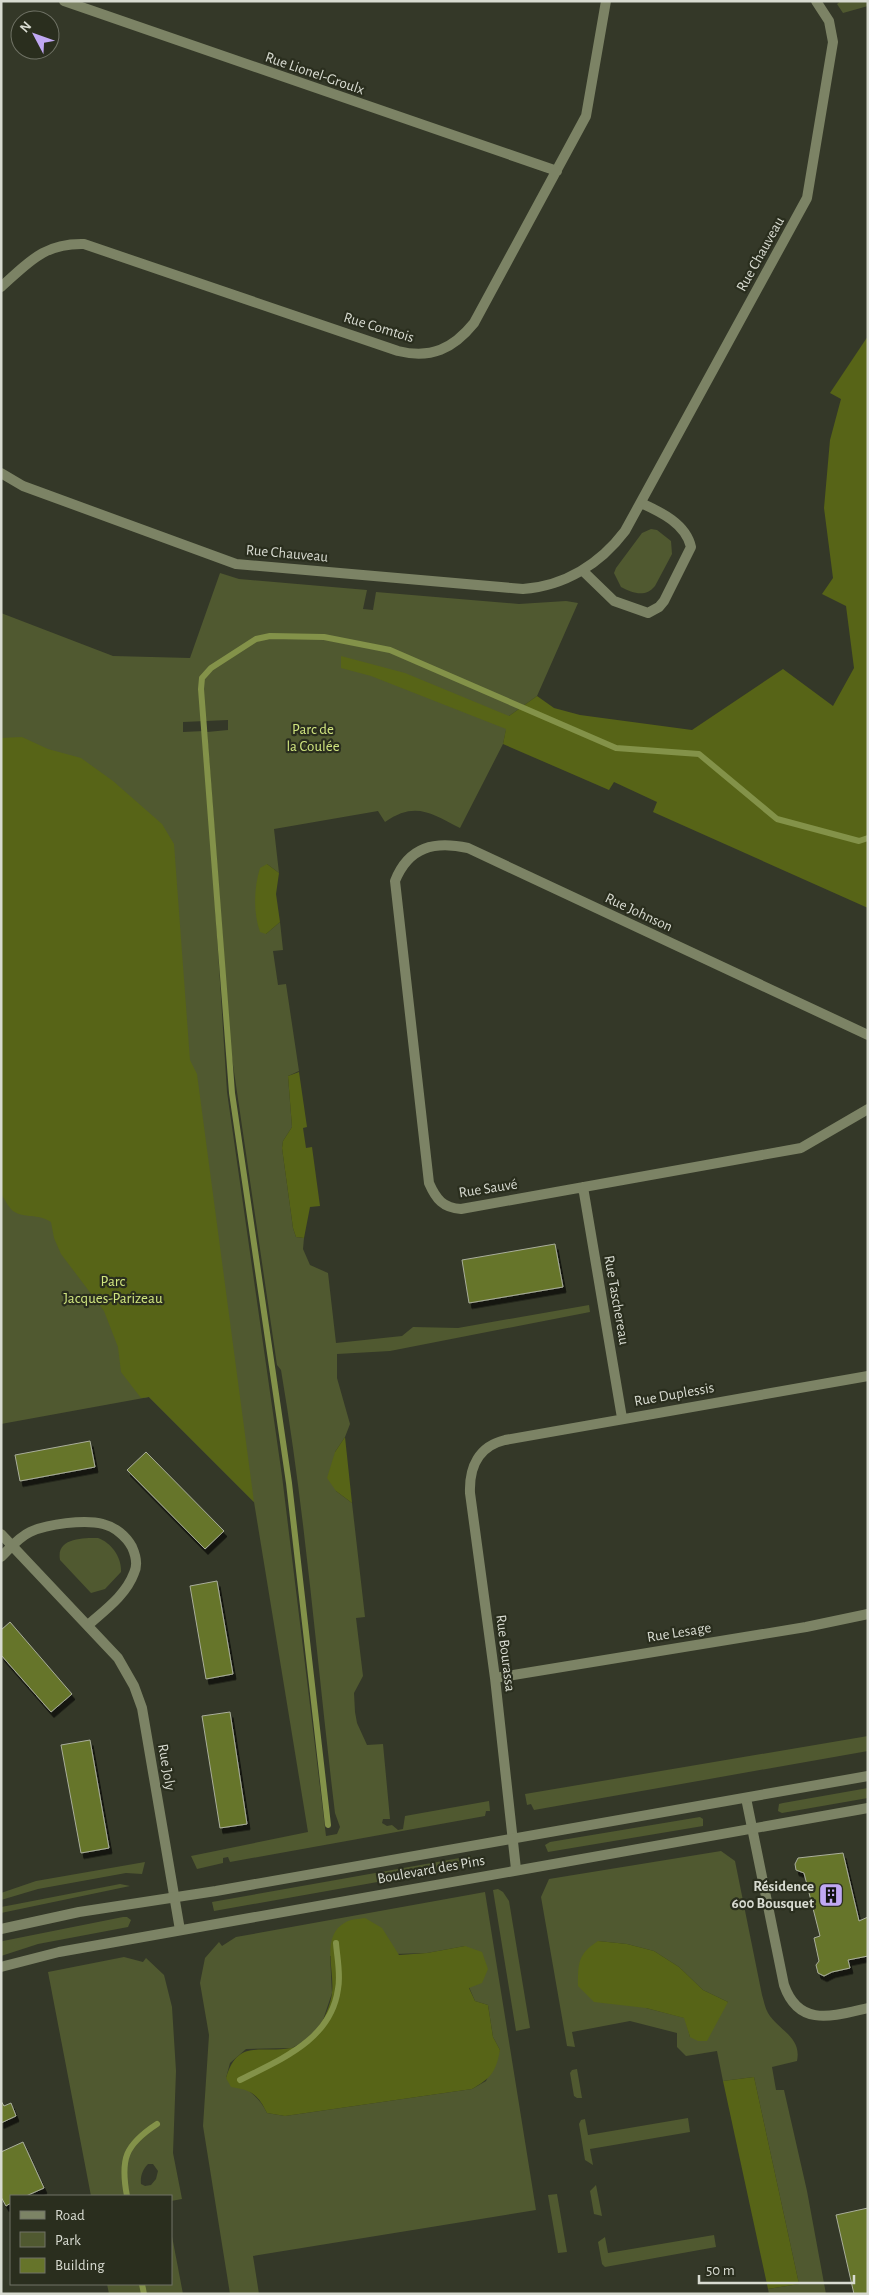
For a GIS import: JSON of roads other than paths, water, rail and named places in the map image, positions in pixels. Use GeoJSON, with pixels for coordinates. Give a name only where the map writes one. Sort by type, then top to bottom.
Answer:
{"type":"FeatureCollection","features":[{"type":"Feature","properties":{"kind":"street","name":"Rue Lionel-Groulx"},"geometry":{"type":"LineString","coordinates":[[64,1],[558,171]]}},
{"type":"Feature","properties":{"kind":"street","name":"Rue Comtois"},"geometry":{"type":"LineString","coordinates":[[1,287],[40,253],[62,245],[84,244],[417,355],[428,354],[458,340],[474,323],[558,171],[588,107],[606,1]]}},
{"type":"Feature","properties":{"kind":"street","name":"Rue Chauveau"},"geometry":{"type":"LineString","coordinates":[[1,473],[23,486],[236,564],[523,589],[555,584],[583,571],[616,542],[641,503],[807,198],[833,42],[829,21],[816,1]]}},
{"type":"Feature","properties":{"kind":"street"},"geometry":{"type":"LineString","coordinates":[[583,571],[614,601],[643,612],[653,612],[659,607],[691,547],[686,534],[668,517],[641,503]]}},
{"type":"Feature","properties":{"kind":"street","name":"Rue Johnson"},"geometry":{"type":"LineString","coordinates":[[400,869],[414,854],[426,847],[447,844],[468,848],[868,1035]]}},
{"type":"Feature","properties":{"kind":"street","name":"Rue Sauvé"},"geometry":{"type":"LineString","coordinates":[[400,869],[396,881],[396,895],[428,1174],[433,1192],[442,1204],[451,1209],[461,1209],[801,1148],[868,1109]]}},
{"type":"Feature","properties":{"kind":"street","name":"Rue Taschereau"},"geometry":{"type":"LineString","coordinates":[[583,1187],[622,1418]]}},
{"type":"Feature","properties":{"kind":"street","name":"Rue Duplessis"},"geometry":{"type":"LineString","coordinates":[[487,1447],[506,1440],[622,1418],[868,1376]]}},
{"type":"Feature","properties":{"kind":"street","name":"Rue Bourassa"},"geometry":{"type":"LineString","coordinates":[[487,1447],[474,1464],[470,1484],[495,1678],[516,1868]]}},
{"type":"Feature","properties":{"kind":"street"},"geometry":{"type":"LineString","coordinates":[[1,1557],[24,1536],[40,1528],[73,1523],[104,1524],[122,1534],[135,1555],[136,1568],[134,1575],[116,1600],[88,1624]]}},
{"type":"Feature","properties":{"kind":"street","name":"Rue Joly"},"geometry":{"type":"LineString","coordinates":[[1,1534],[88,1624],[120,1661],[138,1697],[180,1930]]}},
{"type":"Feature","properties":{"kind":"street","name":"Rue Lesage"},"geometry":{"type":"LineString","coordinates":[[495,1678],[868,1614]]}},
{"type":"Feature","properties":{"kind":"street","name":"Boulevard des Pins"},"geometry":{"type":"LineString","coordinates":[[1,1930],[79,1912],[868,1776]]}},
{"type":"Feature","properties":{"kind":"street"},"geometry":{"type":"LineString","coordinates":[[746,1798],[784,1985],[792,2004],[812,2015],[823,2017],[868,2008]]}},
{"type":"Feature","properties":{"kind":"street","name":"Boulevard des Pins"},"geometry":{"type":"LineString","coordinates":[[1,1967],[52,1954],[516,1868],[868,1808]]}},
{"type":"Feature","properties":{"kind":"waterway"},"geometry":{"type":"LineString","coordinates":[[328,1825],[289,1483],[232,1093],[201,689],[202,678],[211,668],[256,639],[270,636],[324,637],[390,650],[616,748],[699,754],[777,819],[859,841],[868,838]]}},
{"type":"Feature","properties":{"kind":"waterway"},"geometry":{"type":"LineString","coordinates":[[240,2080],[302,2046],[326,2022],[333,2007],[339,1984],[336,1943]]}},
{"type":"Feature","properties":{"kind":"waterway"},"geometry":{"type":"LineString","coordinates":[[127,2195],[124,2172],[127,2154],[138,2139],[157,2124]]}},
{"type":"Feature","properties":{"kind":"waterway"},"geometry":{"type":"LineString","coordinates":[[142,2285],[144,2294]]}},
{"type":"Feature","properties":{"kind":"place","name":"Résidence 600 Bousquet"},"geometry":{"type":"Point","coordinates":[831,1895]}},
{"type":"Feature","properties":{"kind":"park label","name":"Parc de la Coulée"},"geometry":{"type":"Point","coordinates":[313,738]}},
{"type":"Feature","properties":{"kind":"park label","name":"Parc Jacques-Parizeau"},"geometry":{"type":"Point","coordinates":[113,1290]}}]}
